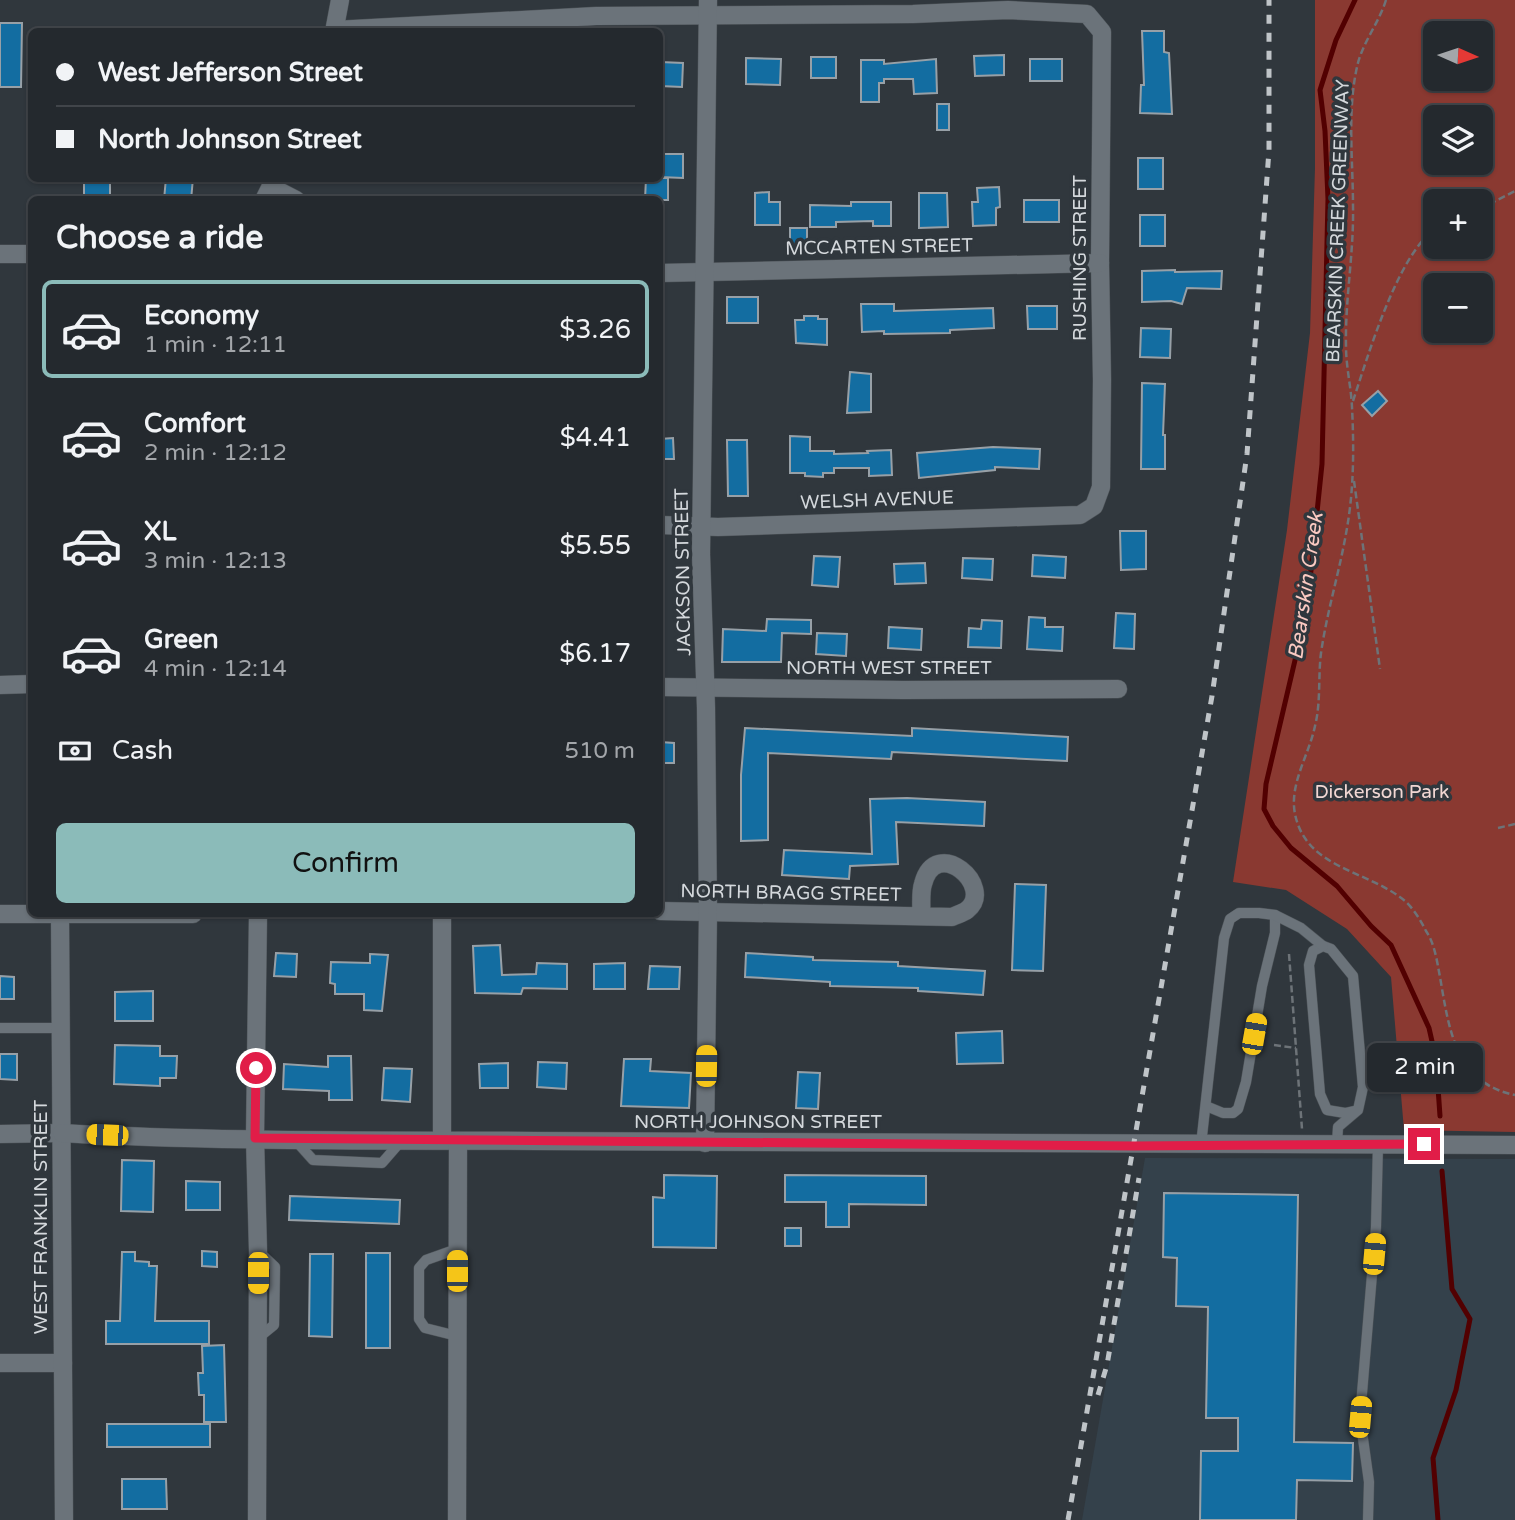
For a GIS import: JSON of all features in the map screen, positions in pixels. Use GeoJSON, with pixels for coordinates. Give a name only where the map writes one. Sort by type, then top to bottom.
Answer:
{"type":"FeatureCollection","features":[{"type":"Feature","properties":{"kind":"street"},"geometry":{"type":"LineString","coordinates":[[335,28],[340,0]]}},
{"type":"Feature","properties":{"kind":"street"},"geometry":{"type":"LineString","coordinates":[[386,28],[708,7]]}},
{"type":"Feature","properties":{"kind":"street","name":"RUSHING STREET"},"geometry":{"type":"LineString","coordinates":[[708,7],[888,14],[1008,10],[1087,14],[1102,32],[1101,487],[1094,506]]}},
{"type":"Feature","properties":{"kind":"street","name":"JACKSON STREET"},"geometry":{"type":"LineString","coordinates":[[705,1143],[708,912],[702,525],[708,7]]}},
{"type":"Feature","properties":{"kind":"street"},"geometry":{"type":"LineString","coordinates":[[270,188],[287,196]]}},
{"type":"Feature","properties":{"kind":"street"},"geometry":{"type":"LineString","coordinates":[[0,254],[28,254]]}},
{"type":"Feature","properties":{"kind":"street","name":"MCCARTEN STREET"},"geometry":{"type":"LineString","coordinates":[[663,272],[1100,263]]}},
{"type":"Feature","properties":{"kind":"street","name":"WELSH AVENUE"},"geometry":{"type":"LineString","coordinates":[[663,525],[731,526],[1080,515],[1094,506]]}},
{"type":"Feature","properties":{"kind":"street"},"geometry":{"type":"LineString","coordinates":[[0,685],[28,684]]}},
{"type":"Feature","properties":{"kind":"street","name":"NORTH WEST STREET"},"geometry":{"type":"LineString","coordinates":[[663,687],[1118,689]]}},
{"type":"Feature","properties":{"kind":"street","name":"NORTH BRAGG STREET"},"geometry":{"type":"LineString","coordinates":[[663,911],[921,916]]}},
{"type":"Feature","properties":{"kind":"street"},"geometry":{"type":"LineString","coordinates":[[0,914],[28,914]]}},
{"type":"Feature","properties":{"kind":"street","name":"WEST FRANKLIN STREET"},"geometry":{"type":"LineString","coordinates":[[61,917],[64,1520]]}},
{"type":"Feature","properties":{"kind":"street"},"geometry":{"type":"LineString","coordinates":[[257,1520],[258,1251],[255,1138],[258,917]]}},
{"type":"Feature","properties":{"kind":"street"},"geometry":{"type":"LineString","coordinates":[[442,917],[450,1140],[457,1249],[457,1520]]}},
{"type":"Feature","properties":{"kind":"street","name":"NORTH JOHNSON STREET"},"geometry":{"type":"LineString","coordinates":[[0,1133],[705,1143],[1515,1144]]}},
{"type":"Feature","properties":{"kind":"street"},"geometry":{"type":"LineString","coordinates":[[0,1363],[63,1363]]}},
{"type":"Feature","properties":{"kind":"lane"},"geometry":{"type":"LineString","coordinates":[[1201,1145],[1224,938],[1230,919],[1239,913],[1275,915],[1301,928],[1322,946],[1331,949],[1353,976],[1363,1087],[1358,1110],[1338,1127],[1338,1144]]}},
{"type":"Feature","properties":{"kind":"lane"},"geometry":{"type":"LineString","coordinates":[[1206,1106],[1223,1113],[1238,1109],[1246,1082],[1262,986],[1275,933],[1275,915]]}},
{"type":"Feature","properties":{"kind":"lane"},"geometry":{"type":"LineString","coordinates":[[1322,946],[1313,951],[1309,965],[1320,1094],[1327,1110],[1345,1113],[1358,1110]]}},
{"type":"Feature","properties":{"kind":"lane"},"geometry":{"type":"LineString","coordinates":[[0,1028],[61,1028]]}},
{"type":"Feature","properties":{"kind":"lane"},"geometry":{"type":"LineString","coordinates":[[1368,1520],[1369,1482],[1360,1417],[1376,1227],[1378,1144]]}},
{"type":"Feature","properties":{"kind":"lane"},"geometry":{"type":"LineString","coordinates":[[457,1249],[426,1260],[419,1268],[419,1319],[425,1328],[457,1336]]}},
{"type":"Feature","properties":{"kind":"path","name":"BEARSKIN CREEK GREENWAY"},"geometry":{"type":"LineString","coordinates":[[1386,0],[1357,64],[1351,105],[1353,210],[1345,316],[1346,359],[1352,404],[1353,474],[1347,528],[1321,657],[1315,726],[1295,791],[1295,813],[1302,834],[1312,850],[1406,902],[1419,918],[1429,935],[1436,959],[1448,1027],[1457,1050],[1468,1069],[1485,1085],[1515,1095]]}},
{"type":"Feature","properties":{"kind":"path"},"geometry":{"type":"LineString","coordinates":[[1493,202],[1515,191]]}},
{"type":"Feature","properties":{"kind":"path"},"geometry":{"type":"LineString","coordinates":[[1352,404],[1382,317],[1413,253],[1423,240]]}},
{"type":"Feature","properties":{"kind":"path"},"geometry":{"type":"LineString","coordinates":[[1353,474],[1380,669]]}},
{"type":"Feature","properties":{"kind":"path"},"geometry":{"type":"LineString","coordinates":[[1498,828],[1515,824]]}},
{"type":"Feature","properties":{"kind":"path"},"geometry":{"type":"LineString","coordinates":[[1289,954],[1303,1144]]}},
{"type":"Feature","properties":{"kind":"path"},"geometry":{"type":"LineString","coordinates":[[1274,1045],[1296,1048]]}},
{"type":"Feature","properties":{"kind":"shaded area"},"geometry":{"type":"Polygon","coordinates":[[[1145,1158],[1515,1159],[1515,1520],[1082,1520],[1145,1158]]]}},
{"type":"Feature","properties":{"kind":"green space","name":"Dickerson Park"},"geometry":{"type":"Polygon","coordinates":[[[1315,0],[1515,0],[1515,1132],[1404,1130],[1391,977],[1347,929],[1286,890],[1233,882],[1287,530],[1310,333],[1315,168],[1315,0]]]}},
{"type":"Feature","properties":{"kind":"building"},"geometry":{"type":"Polygon","coordinates":[[[0,23],[22,23],[21,87],[0,87],[0,23]]]}},
{"type":"Feature","properties":{"kind":"building"},"geometry":{"type":"Polygon","coordinates":[[[1142,31],[1164,31],[1164,52],[1169,53],[1172,114],[1140,113],[1141,85],[1144,85],[1142,31]]]}},
{"type":"Feature","properties":{"kind":"building"},"geometry":{"type":"Polygon","coordinates":[[[1004,55],[1004,75],[975,76],[974,56],[1004,55]]]}},
{"type":"Feature","properties":{"kind":"building"},"geometry":{"type":"Polygon","coordinates":[[[811,57],[836,57],[836,78],[811,78],[811,57]]]}},
{"type":"Feature","properties":{"kind":"building"},"geometry":{"type":"Polygon","coordinates":[[[746,58],[781,59],[780,85],[746,84],[746,58]]]}},
{"type":"Feature","properties":{"kind":"building"},"geometry":{"type":"Polygon","coordinates":[[[936,59],[937,93],[914,94],[913,79],[884,79],[884,83],[879,83],[879,102],[861,102],[861,60],[884,60],[884,64],[936,59]]]}},
{"type":"Feature","properties":{"kind":"building"},"geometry":{"type":"Polygon","coordinates":[[[1030,59],[1062,59],[1062,81],[1030,81],[1030,59]]]}},
{"type":"Feature","properties":{"kind":"building"},"geometry":{"type":"Polygon","coordinates":[[[663,62],[683,63],[682,87],[663,86],[663,62]]]}},
{"type":"Feature","properties":{"kind":"building"},"geometry":{"type":"Polygon","coordinates":[[[937,104],[949,104],[949,130],[937,130],[937,104]]]}},
{"type":"Feature","properties":{"kind":"building"},"geometry":{"type":"Polygon","coordinates":[[[663,154],[683,154],[683,178],[663,177],[663,154]]]}},
{"type":"Feature","properties":{"kind":"building"},"geometry":{"type":"Polygon","coordinates":[[[1138,158],[1163,158],[1163,189],[1138,189],[1138,158]]]}},
{"type":"Feature","properties":{"kind":"building"},"geometry":{"type":"Polygon","coordinates":[[[663,178],[668,178],[668,200],[663,200],[663,196],[645,196],[646,182],[663,182],[663,178]]]}},
{"type":"Feature","properties":{"kind":"building"},"geometry":{"type":"Polygon","coordinates":[[[166,182],[193,182],[191,196],[164,196],[166,182]]]}},
{"type":"Feature","properties":{"kind":"building"},"geometry":{"type":"Polygon","coordinates":[[[84,183],[110,183],[110,196],[84,196],[84,183]]]}},
{"type":"Feature","properties":{"kind":"building"},"geometry":{"type":"Polygon","coordinates":[[[999,187],[1000,207],[996,208],[996,225],[973,226],[972,202],[978,202],[977,188],[999,187]]]}},
{"type":"Feature","properties":{"kind":"building"},"geometry":{"type":"Polygon","coordinates":[[[769,192],[769,202],[780,202],[780,225],[755,225],[755,193],[769,192]]]}},
{"type":"Feature","properties":{"kind":"building"},"geometry":{"type":"Polygon","coordinates":[[[919,193],[947,193],[948,227],[919,228],[919,193]]]}},
{"type":"Feature","properties":{"kind":"building"},"geometry":{"type":"Polygon","coordinates":[[[1024,200],[1059,200],[1059,222],[1024,222],[1024,200]]]}},
{"type":"Feature","properties":{"kind":"building"},"geometry":{"type":"Polygon","coordinates":[[[851,202],[891,202],[891,226],[873,226],[873,221],[836,222],[836,227],[810,227],[810,205],[851,206],[851,202]]]}},
{"type":"Feature","properties":{"kind":"building"},"geometry":{"type":"Polygon","coordinates":[[[1140,215],[1165,215],[1165,246],[1140,246],[1140,215]]]}},
{"type":"Feature","properties":{"kind":"building"},"geometry":{"type":"Polygon","coordinates":[[[790,228],[807,228],[807,245],[790,244],[790,228]]]}},
{"type":"Feature","properties":{"kind":"building"},"geometry":{"type":"Polygon","coordinates":[[[1142,271],[1222,271],[1221,289],[1187,288],[1182,304],[1171,301],[1142,302],[1142,271]]]}},
{"type":"Feature","properties":{"kind":"building"},"geometry":{"type":"Polygon","coordinates":[[[727,297],[758,297],[758,323],[727,323],[727,297]]]}},
{"type":"Feature","properties":{"kind":"building"},"geometry":{"type":"Polygon","coordinates":[[[861,304],[894,304],[894,311],[993,308],[994,328],[950,330],[950,333],[862,332],[861,304]]]}},
{"type":"Feature","properties":{"kind":"building"},"geometry":{"type":"Polygon","coordinates":[[[1027,306],[1057,306],[1057,329],[1028,329],[1027,306]]]}},
{"type":"Feature","properties":{"kind":"building"},"geometry":{"type":"Polygon","coordinates":[[[804,316],[827,319],[827,345],[796,343],[795,320],[804,320],[804,316]]]}},
{"type":"Feature","properties":{"kind":"building"},"geometry":{"type":"Polygon","coordinates":[[[1141,328],[1171,329],[1170,358],[1140,357],[1141,328]]]}},
{"type":"Feature","properties":{"kind":"building"},"geometry":{"type":"Polygon","coordinates":[[[850,372],[871,374],[871,412],[847,413],[850,372]]]}},
{"type":"Feature","properties":{"kind":"building"},"geometry":{"type":"Polygon","coordinates":[[[1142,383],[1165,384],[1165,469],[1141,469],[1142,383]]]}},
{"type":"Feature","properties":{"kind":"building"},"geometry":{"type":"Polygon","coordinates":[[[1378,391],[1387,401],[1372,416],[1362,405],[1378,391]]]}},
{"type":"Feature","properties":{"kind":"building"},"geometry":{"type":"Polygon","coordinates":[[[790,436],[810,437],[810,451],[834,451],[834,454],[891,450],[892,475],[869,476],[869,468],[834,468],[834,473],[823,473],[823,477],[790,473],[790,436]]]}},
{"type":"Feature","properties":{"kind":"building"},"geometry":{"type":"Polygon","coordinates":[[[673,438],[674,459],[663,459],[663,439],[673,438]]]}},
{"type":"Feature","properties":{"kind":"building"},"geometry":{"type":"Polygon","coordinates":[[[727,440],[747,440],[748,496],[728,496],[727,440]]]}},
{"type":"Feature","properties":{"kind":"building"},"geometry":{"type":"Polygon","coordinates":[[[993,447],[1040,449],[1039,469],[995,467],[995,470],[919,478],[917,453],[993,447]]]}},
{"type":"Feature","properties":{"kind":"building"},"geometry":{"type":"Polygon","coordinates":[[[1120,531],[1146,531],[1146,569],[1121,570],[1120,531]]]}},
{"type":"Feature","properties":{"kind":"building"},"geometry":{"type":"Polygon","coordinates":[[[1033,555],[1066,557],[1065,578],[1032,576],[1033,555]]]}},
{"type":"Feature","properties":{"kind":"building"},"geometry":{"type":"Polygon","coordinates":[[[814,556],[840,557],[838,587],[812,585],[814,556]]]}},
{"type":"Feature","properties":{"kind":"building"},"geometry":{"type":"Polygon","coordinates":[[[963,558],[993,559],[992,580],[962,578],[963,558]]]}},
{"type":"Feature","properties":{"kind":"building"},"geometry":{"type":"Polygon","coordinates":[[[925,563],[926,583],[895,584],[894,564],[925,563]]]}},
{"type":"Feature","properties":{"kind":"building"},"geometry":{"type":"Polygon","coordinates":[[[1116,613],[1135,614],[1134,649],[1114,648],[1116,613]]]}},
{"type":"Feature","properties":{"kind":"building"},"geometry":{"type":"Polygon","coordinates":[[[1029,617],[1045,618],[1045,627],[1063,627],[1062,651],[1027,649],[1029,617]]]}},
{"type":"Feature","properties":{"kind":"building"},"geometry":{"type":"Polygon","coordinates":[[[767,619],[811,620],[811,634],[782,633],[781,662],[722,662],[723,629],[766,631],[767,619]]]}},
{"type":"Feature","properties":{"kind":"building"},"geometry":{"type":"Polygon","coordinates":[[[982,620],[1002,621],[1001,648],[968,647],[969,628],[981,629],[982,620]]]}},
{"type":"Feature","properties":{"kind":"building"},"geometry":{"type":"Polygon","coordinates":[[[889,627],[922,629],[921,650],[888,648],[889,627]]]}},
{"type":"Feature","properties":{"kind":"building"},"geometry":{"type":"Polygon","coordinates":[[[817,633],[847,634],[846,656],[816,654],[817,633]]]}},
{"type":"Feature","properties":{"kind":"building"},"geometry":{"type":"Polygon","coordinates":[[[745,728],[912,736],[912,728],[1068,737],[1067,761],[892,752],[891,759],[768,753],[768,840],[741,841],[741,775],[745,728]]]}},
{"type":"Feature","properties":{"kind":"building"},"geometry":{"type":"Polygon","coordinates":[[[663,742],[674,743],[674,763],[663,763],[663,742]]]}},
{"type":"Feature","properties":{"kind":"building"},"geometry":{"type":"Polygon","coordinates":[[[870,799],[985,802],[984,826],[896,822],[898,864],[850,866],[849,879],[782,875],[784,850],[872,854],[870,799]]]}},
{"type":"Feature","properties":{"kind":"building"},"geometry":{"type":"Polygon","coordinates":[[[1015,884],[1046,885],[1043,971],[1012,970],[1015,884]]]}},
{"type":"Feature","properties":{"kind":"building"},"geometry":{"type":"Polygon","coordinates":[[[500,945],[502,975],[536,974],[537,963],[567,964],[567,989],[523,988],[521,994],[475,993],[473,946],[500,945]]]}},
{"type":"Feature","properties":{"kind":"building"},"geometry":{"type":"Polygon","coordinates":[[[276,953],[297,954],[296,977],[274,976],[276,953]]]}},
{"type":"Feature","properties":{"kind":"building"},"geometry":{"type":"Polygon","coordinates":[[[746,953],[813,957],[813,960],[898,962],[898,966],[985,971],[983,995],[918,991],[918,988],[830,986],[830,982],[745,977],[746,953]]]}},
{"type":"Feature","properties":{"kind":"building"},"geometry":{"type":"Polygon","coordinates":[[[370,954],[388,955],[382,1011],[364,1010],[364,994],[335,994],[335,984],[330,983],[331,962],[370,963],[370,954]]]}},
{"type":"Feature","properties":{"kind":"building"},"geometry":{"type":"Polygon","coordinates":[[[625,963],[625,989],[594,989],[594,964],[625,963]]]}},
{"type":"Feature","properties":{"kind":"building"},"geometry":{"type":"Polygon","coordinates":[[[650,966],[680,967],[679,989],[648,989],[650,966]]]}},
{"type":"Feature","properties":{"kind":"building"},"geometry":{"type":"Polygon","coordinates":[[[0,976],[14,977],[14,999],[0,999],[0,976]]]}},
{"type":"Feature","properties":{"kind":"building"},"geometry":{"type":"Polygon","coordinates":[[[153,991],[153,1021],[115,1021],[115,992],[153,991]]]}},
{"type":"Feature","properties":{"kind":"building"},"geometry":{"type":"Polygon","coordinates":[[[1002,1031],[1003,1063],[957,1064],[956,1033],[1002,1031]]]}},
{"type":"Feature","properties":{"kind":"building"},"geometry":{"type":"Polygon","coordinates":[[[115,1045],[160,1046],[160,1056],[177,1056],[176,1078],[160,1078],[160,1086],[114,1084],[115,1045]]]}},
{"type":"Feature","properties":{"kind":"building"},"geometry":{"type":"Polygon","coordinates":[[[0,1054],[17,1054],[17,1080],[0,1079],[0,1054]]]}},
{"type":"Feature","properties":{"kind":"building"},"geometry":{"type":"Polygon","coordinates":[[[328,1056],[351,1056],[352,1100],[329,1100],[329,1091],[283,1089],[284,1064],[328,1067],[328,1056]]]}},
{"type":"Feature","properties":{"kind":"building"},"geometry":{"type":"Polygon","coordinates":[[[624,1059],[651,1059],[650,1071],[691,1073],[689,1108],[621,1106],[624,1059]]]}},
{"type":"Feature","properties":{"kind":"building"},"geometry":{"type":"Polygon","coordinates":[[[538,1062],[567,1063],[566,1089],[537,1087],[538,1062]]]}},
{"type":"Feature","properties":{"kind":"building"},"geometry":{"type":"Polygon","coordinates":[[[508,1063],[508,1088],[480,1088],[479,1064],[508,1063]]]}},
{"type":"Feature","properties":{"kind":"building"},"geometry":{"type":"Polygon","coordinates":[[[384,1068],[412,1069],[410,1102],[382,1100],[384,1068]]]}},
{"type":"Feature","properties":{"kind":"building"},"geometry":{"type":"Polygon","coordinates":[[[798,1072],[820,1073],[818,1109],[796,1108],[798,1072]]]}},
{"type":"Feature","properties":{"kind":"building"},"geometry":{"type":"Polygon","coordinates":[[[122,1160],[154,1161],[153,1212],[121,1211],[122,1160]]]}},
{"type":"Feature","properties":{"kind":"building"},"geometry":{"type":"Polygon","coordinates":[[[664,1175],[717,1176],[716,1248],[653,1247],[653,1197],[664,1198],[664,1175]]]}},
{"type":"Feature","properties":{"kind":"building"},"geometry":{"type":"Polygon","coordinates":[[[785,1175],[926,1176],[926,1205],[849,1204],[849,1227],[826,1227],[826,1202],[785,1202],[785,1175]]]}},
{"type":"Feature","properties":{"kind":"building"},"geometry":{"type":"Polygon","coordinates":[[[186,1181],[220,1182],[220,1210],[186,1210],[186,1181]]]}},
{"type":"Feature","properties":{"kind":"building"},"geometry":{"type":"Polygon","coordinates":[[[1164,1193],[1298,1195],[1294,1442],[1353,1443],[1352,1481],[1297,1480],[1296,1520],[1200,1520],[1201,1451],[1238,1451],[1238,1418],[1206,1418],[1208,1307],[1176,1306],[1177,1258],[1163,1257],[1164,1193]]]}},
{"type":"Feature","properties":{"kind":"building"},"geometry":{"type":"Polygon","coordinates":[[[290,1196],[400,1200],[399,1224],[289,1220],[290,1196]]]}},
{"type":"Feature","properties":{"kind":"building"},"geometry":{"type":"Polygon","coordinates":[[[785,1228],[801,1228],[801,1246],[785,1246],[785,1228]]]}},
{"type":"Feature","properties":{"kind":"building"},"geometry":{"type":"Polygon","coordinates":[[[202,1251],[217,1252],[217,1267],[202,1266],[202,1251]]]}},
{"type":"Feature","properties":{"kind":"building"},"geometry":{"type":"Polygon","coordinates":[[[122,1252],[135,1252],[135,1261],[149,1262],[149,1266],[157,1266],[155,1321],[209,1321],[209,1344],[106,1344],[106,1321],[120,1321],[122,1252]]]}},
{"type":"Feature","properties":{"kind":"building"},"geometry":{"type":"Polygon","coordinates":[[[366,1253],[390,1253],[390,1348],[366,1348],[366,1253]]]}},
{"type":"Feature","properties":{"kind":"building"},"geometry":{"type":"Polygon","coordinates":[[[310,1254],[333,1254],[332,1337],[309,1336],[310,1254]]]}},
{"type":"Feature","properties":{"kind":"building"},"geometry":{"type":"Polygon","coordinates":[[[224,1345],[226,1422],[204,1422],[204,1395],[199,1395],[198,1373],[203,1373],[202,1346],[224,1345]]]}},
{"type":"Feature","properties":{"kind":"building"},"geometry":{"type":"Polygon","coordinates":[[[107,1424],[210,1424],[210,1447],[107,1447],[107,1424]]]}},
{"type":"Feature","properties":{"kind":"building"},"geometry":{"type":"Polygon","coordinates":[[[122,1479],[166,1479],[167,1509],[122,1509],[122,1479]]]}},
{"type":"Feature","properties":{"kind":"waterway","name":"Bearskin Creek"},"geometry":{"type":"LineString","coordinates":[[1355,0],[1336,40],[1320,90],[1328,199],[1322,464],[1307,609],[1266,784],[1264,809],[1273,826],[1291,848],[1337,886],[1391,945],[1429,1028],[1436,1059],[1440,1116]]}},
{"type":"Feature","properties":{"kind":"waterway","name":"Bearskin Creek"},"geometry":{"type":"LineString","coordinates":[[1438,1520],[1433,1458],[1456,1390],[1470,1319],[1452,1289],[1442,1171]]}},
{"type":"Feature","properties":{"kind":"railway"},"geometry":{"type":"LineString","coordinates":[[1068,1520],[1212,696],[1247,454],[1269,150],[1269,0]]}},
{"type":"Feature","properties":{"kind":"railway"},"geometry":{"type":"LineString","coordinates":[[1098,1395],[1107,1365],[1139,1178]]}},
{"type":"Feature","properties":{"kind":"route"},"geometry":{"type":"LineString","coordinates":[[256,1068],[255,1138],[1134,1146],[1424,1144]]}}]}
